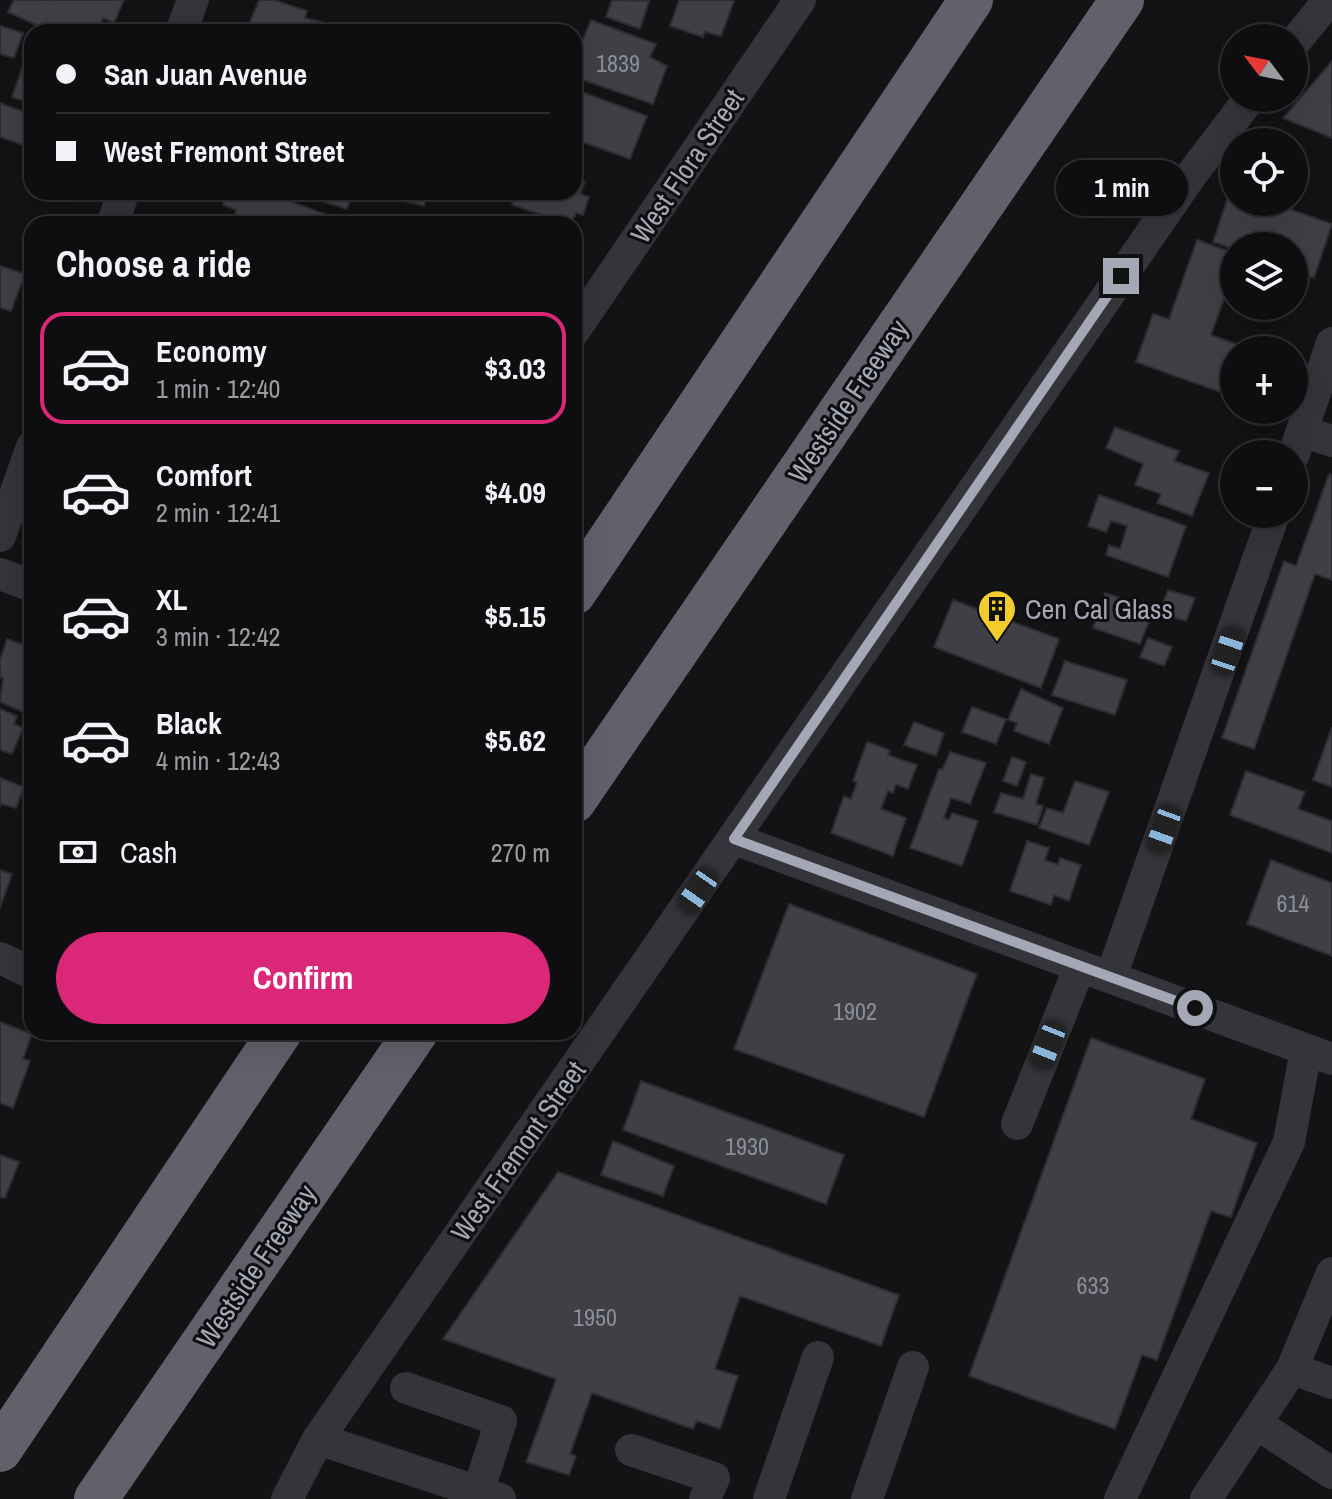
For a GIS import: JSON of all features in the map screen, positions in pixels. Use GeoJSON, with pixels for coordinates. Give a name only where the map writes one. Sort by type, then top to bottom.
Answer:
{"type":"FeatureCollection","features":[{"type":"Feature","properties":{"kind":"highway"},"geometry":{"type":"LineString","coordinates":[[582,581],[971,0]]}},
{"type":"Feature","properties":{"kind":"highway","name":"Westside Freeway"},"geometry":{"type":"LineString","coordinates":[[582,789],[1122,0]]}},
{"type":"Feature","properties":{"kind":"highway"},"geometry":{"type":"LineString","coordinates":[[3,1444],[275,1040]]}},
{"type":"Feature","properties":{"kind":"highway","name":"Westside Freeway"},"geometry":{"type":"LineString","coordinates":[[96,1499],[411,1040]]}},
{"type":"Feature","properties":{"kind":"street"},"geometry":{"type":"LineString","coordinates":[[184,24],[193,0]]}},
{"type":"Feature","properties":{"kind":"street","name":"West Flora Street"},"geometry":{"type":"LineString","coordinates":[[582,319],[800,0]]}},
{"type":"Feature","properties":{"kind":"street"},"geometry":{"type":"LineString","coordinates":[[1308,26],[1329,0]]}},
{"type":"Feature","properties":{"kind":"street","name":"West Fremont Street"},"geometry":{"type":"LineString","coordinates":[[287,1499],[318,1439],[1192,174],[1239,112]]}},
{"type":"Feature","properties":{"kind":"street"},"geometry":{"type":"LineString","coordinates":[[1299,440],[1332,343]]}},
{"type":"Feature","properties":{"kind":"street"},"geometry":{"type":"LineString","coordinates":[[1308,442],[1332,441]]}},
{"type":"Feature","properties":{"kind":"street"},"geometry":{"type":"LineString","coordinates":[[0,536],[24,469]]}},
{"type":"Feature","properties":{"kind":"street"},"geometry":{"type":"LineString","coordinates":[[1111,977],[1269,528]]}},
{"type":"Feature","properties":{"kind":"street"},"geometry":{"type":"LineString","coordinates":[[0,574],[24,583]]}},
{"type":"Feature","properties":{"kind":"street"},"geometry":{"type":"LineString","coordinates":[[734,839],[1319,1054],[1289,1142],[1120,1499]]}},
{"type":"Feature","properties":{"kind":"street"},"geometry":{"type":"LineString","coordinates":[[0,958],[24,969]]}},
{"type":"Feature","properties":{"kind":"street"},"geometry":{"type":"LineString","coordinates":[[1017,1124],[1080,966]]}},
{"type":"Feature","properties":{"kind":"street"},"geometry":{"type":"LineString","coordinates":[[1206,1499],[1292,1369],[1332,1273]]}},
{"type":"Feature","properties":{"kind":"street"},"geometry":{"type":"LineString","coordinates":[[769,1499],[818,1357]]}},
{"type":"Feature","properties":{"kind":"street"},"geometry":{"type":"LineString","coordinates":[[867,1499],[913,1367]]}},
{"type":"Feature","properties":{"kind":"street"},"geometry":{"type":"LineString","coordinates":[[1292,1369],[1332,1383]]}},
{"type":"Feature","properties":{"kind":"street"},"geometry":{"type":"LineString","coordinates":[[318,1439],[490,1496],[501,1421],[406,1388]]}},
{"type":"Feature","properties":{"kind":"street"},"geometry":{"type":"LineString","coordinates":[[1257,1424],[1332,1473]]}},
{"type":"Feature","properties":{"kind":"street"},"geometry":{"type":"LineString","coordinates":[[631,1450],[714,1478],[705,1499]]}},
{"type":"Feature","properties":{"kind":"building"},"geometry":{"type":"Polygon","coordinates":[[[14,0],[124,0],[114,23],[103,18],[100,24],[34,24],[8,12],[14,0]]]}},
{"type":"Feature","properties":{"kind":"building"},"geometry":{"type":"Polygon","coordinates":[[[259,0],[274,0],[307,11],[305,18],[329,24],[249,24],[259,0]]]}},
{"type":"Feature","properties":{"kind":"building"},"geometry":{"type":"Polygon","coordinates":[[[612,0],[649,1],[640,29],[606,17],[612,0]]]}},
{"type":"Feature","properties":{"kind":"building"},"geometry":{"type":"Polygon","coordinates":[[[679,0],[734,1],[721,36],[705,32],[703,37],[670,26],[679,0]]]}},
{"type":"Feature","properties":{"kind":"building"},"geometry":{"type":"Polygon","coordinates":[[[591,20],[656,44],[650,57],[667,66],[653,104],[582,80],[582,42],[591,20]]]}},
{"type":"Feature","properties":{"kind":"building"},"geometry":{"type":"Polygon","coordinates":[[[0,26],[23,33],[14,58],[0,54],[0,26]]]}},
{"type":"Feature","properties":{"kind":"building"},"geometry":{"type":"Polygon","coordinates":[[[1332,61],[1332,138],[1283,118],[1288,112],[1308,112],[1308,89],[1332,61]]]}},
{"type":"Feature","properties":{"kind":"building"},"geometry":{"type":"Polygon","coordinates":[[[24,62],[24,101],[12,97],[24,62]]]}},
{"type":"Feature","properties":{"kind":"building"},"geometry":{"type":"Polygon","coordinates":[[[582,92],[647,116],[630,159],[582,142],[582,92]]]}},
{"type":"Feature","properties":{"kind":"building"},"geometry":{"type":"Polygon","coordinates":[[[0,103],[24,112],[24,145],[0,137],[0,103]]]}},
{"type":"Feature","properties":{"kind":"building"},"geometry":{"type":"Polygon","coordinates":[[[582,195],[589,197],[583,215],[576,213],[575,216],[546,216],[512,205],[514,200],[582,200],[582,195]]]}},
{"type":"Feature","properties":{"kind":"building"},"geometry":{"type":"Polygon","coordinates":[[[225,200],[287,200],[328,215],[234,216],[236,210],[223,205],[225,200]]]}},
{"type":"Feature","properties":{"kind":"building"},"geometry":{"type":"Polygon","coordinates":[[[318,200],[350,200],[347,209],[318,200]]]}},
{"type":"Feature","properties":{"kind":"building"},"geometry":{"type":"Polygon","coordinates":[[[404,200],[426,200],[424,206],[404,200]]]}},
{"type":"Feature","properties":{"kind":"building"},"geometry":{"type":"Polygon","coordinates":[[[1308,215],[1332,224],[1314,278],[1308,276],[1308,232],[1220,232],[1220,244],[1213,242],[1222,216],[1308,215]]]}},
{"type":"Feature","properties":{"kind":"building"},"geometry":{"type":"Polygon","coordinates":[[[1197,240],[1220,248],[1220,310],[1211,335],[1220,338],[1220,392],[1136,362],[1153,314],[1169,319],[1197,240]]]}},
{"type":"Feature","properties":{"kind":"building"},"geometry":{"type":"Polygon","coordinates":[[[0,266],[24,274],[24,277],[11,311],[0,308],[0,266]]]}},
{"type":"Feature","properties":{"kind":"building"},"geometry":{"type":"Polygon","coordinates":[[[1115,427],[1179,451],[1174,461],[1209,473],[1192,516],[1157,503],[1161,494],[1135,485],[1143,464],[1106,448],[1115,427]]]}},
{"type":"Feature","properties":{"kind":"building"},"geometry":{"type":"Polygon","coordinates":[[[1329,474],[1332,475],[1332,580],[1315,574],[1254,749],[1222,738],[1284,561],[1296,566],[1329,474]]]}},
{"type":"Feature","properties":{"kind":"building"},"geometry":{"type":"Polygon","coordinates":[[[1099,495],[1186,526],[1168,577],[1106,555],[1109,545],[1120,549],[1127,526],[1111,521],[1106,532],[1088,526],[1099,495]]]}},
{"type":"Feature","properties":{"kind":"building"},"geometry":{"type":"Polygon","coordinates":[[[1168,590],[1195,598],[1186,621],[1159,613],[1168,590]]]}},
{"type":"Feature","properties":{"kind":"building"},"geometry":{"type":"Polygon","coordinates":[[[1105,593],[1154,609],[1140,644],[1093,628],[1105,593]]]}},
{"type":"Feature","properties":{"kind":"building","name":"Cen Cal Glass"},"geometry":{"type":"Polygon","coordinates":[[[953,600],[1059,639],[1041,688],[934,647],[953,600]]]}},
{"type":"Feature","properties":{"kind":"building"},"geometry":{"type":"Polygon","coordinates":[[[1148,638],[1172,647],[1164,666],[1140,657],[1148,638]]]}},
{"type":"Feature","properties":{"kind":"building"},"geometry":{"type":"Polygon","coordinates":[[[7,639],[24,645],[24,712],[0,702],[3,678],[0,677],[0,660],[7,639]]]}},
{"type":"Feature","properties":{"kind":"building"},"geometry":{"type":"Polygon","coordinates":[[[1065,661],[1127,680],[1115,715],[1052,695],[1065,661]]]}},
{"type":"Feature","properties":{"kind":"building"},"geometry":{"type":"Polygon","coordinates":[[[1021,689],[1063,708],[1049,744],[1014,731],[1017,723],[1008,720],[1021,689]]]}},
{"type":"Feature","properties":{"kind":"building"},"geometry":{"type":"Polygon","coordinates":[[[972,707],[1006,719],[996,744],[962,732],[972,707]]]}},
{"type":"Feature","properties":{"kind":"building"},"geometry":{"type":"Polygon","coordinates":[[[0,709],[17,716],[14,724],[23,728],[12,754],[0,750],[0,709]]]}},
{"type":"Feature","properties":{"kind":"building"},"geometry":{"type":"Polygon","coordinates":[[[914,722],[944,733],[936,756],[904,745],[914,722]]]}},
{"type":"Feature","properties":{"kind":"building"},"geometry":{"type":"Polygon","coordinates":[[[1332,727],[1332,787],[1313,780],[1332,727]]]}},
{"type":"Feature","properties":{"kind":"building"},"geometry":{"type":"Polygon","coordinates":[[[867,742],[890,750],[888,755],[917,765],[908,789],[896,784],[893,793],[888,791],[881,809],[906,818],[893,856],[831,833],[844,796],[851,799],[857,782],[853,781],[867,742]]]}},
{"type":"Feature","properties":{"kind":"building"},"geometry":{"type":"Polygon","coordinates":[[[950,752],[986,763],[970,804],[951,798],[944,818],[949,820],[952,813],[978,821],[962,866],[910,848],[939,769],[942,770],[950,752]]]}},
{"type":"Feature","properties":{"kind":"building"},"geometry":{"type":"Polygon","coordinates":[[[1012,757],[1026,762],[1017,786],[1003,781],[1012,757]]]}},
{"type":"Feature","properties":{"kind":"building"},"geometry":{"type":"Polygon","coordinates":[[[1246,771],[1305,792],[1298,809],[1332,821],[1332,853],[1230,815],[1246,771]]]}},
{"type":"Feature","properties":{"kind":"building"},"geometry":{"type":"Polygon","coordinates":[[[1031,774],[1044,778],[1036,804],[1043,806],[1037,825],[994,812],[1001,793],[1023,799],[1031,774]]]}},
{"type":"Feature","properties":{"kind":"building"},"geometry":{"type":"Polygon","coordinates":[[[0,778],[24,787],[16,808],[1,804],[0,807],[0,778]]]}},
{"type":"Feature","properties":{"kind":"building"},"geometry":{"type":"Polygon","coordinates":[[[1075,781],[1109,792],[1089,845],[1039,828],[1047,808],[1063,813],[1075,781]]]}},
{"type":"Feature","properties":{"kind":"building"},"geometry":{"type":"Polygon","coordinates":[[[1027,841],[1049,848],[1045,860],[1058,865],[1060,858],[1081,865],[1069,901],[1054,895],[1051,905],[1010,891],[1027,841]]]}},
{"type":"Feature","properties":{"kind":"building"},"geometry":{"type":"Polygon","coordinates":[[[1271,860],[1332,883],[1332,956],[1247,924],[1271,860]]]}},
{"type":"Feature","properties":{"kind":"building"},"geometry":{"type":"Polygon","coordinates":[[[0,870],[12,874],[0,908],[0,870]]]}},
{"type":"Feature","properties":{"kind":"building"},"geometry":{"type":"Polygon","coordinates":[[[789,904],[977,974],[924,1117],[734,1049],[789,904]]]}},
{"type":"Feature","properties":{"kind":"building"},"geometry":{"type":"Polygon","coordinates":[[[0,1022],[24,1031],[24,1040],[30,1040],[23,1059],[30,1061],[13,1108],[0,1103],[0,1022]]]}},
{"type":"Feature","properties":{"kind":"building"},"geometry":{"type":"Polygon","coordinates":[[[1091,1038],[1205,1079],[1191,1119],[1257,1143],[1231,1217],[1211,1211],[1157,1360],[1142,1355],[1115,1429],[969,1376],[1091,1038]]]}},
{"type":"Feature","properties":{"kind":"building"},"geometry":{"type":"Polygon","coordinates":[[[641,1081],[844,1155],[826,1204],[623,1130],[641,1081]]]}},
{"type":"Feature","properties":{"kind":"building"},"geometry":{"type":"Polygon","coordinates":[[[613,1141],[674,1166],[663,1196],[601,1175],[613,1141]]]}},
{"type":"Feature","properties":{"kind":"building"},"geometry":{"type":"Polygon","coordinates":[[[0,1155],[19,1162],[5,1198],[0,1197],[0,1155]]]}},
{"type":"Feature","properties":{"kind":"building"},"geometry":{"type":"Polygon","coordinates":[[[558,1172],[899,1295],[881,1346],[740,1296],[715,1369],[738,1376],[720,1429],[697,1421],[693,1429],[592,1393],[570,1454],[576,1456],[569,1475],[526,1462],[556,1379],[443,1339],[558,1172]]]}},
{"type":"Feature","properties":{"kind":"place","name":"Cen Cal Glass"},"geometry":{"type":"Point","coordinates":[997,643]}},
{"type":"Feature","properties":{"kind":"route"},"geometry":{"type":"LineString","coordinates":[[1121,276],[734,839],[1195,1008]]}}]}
